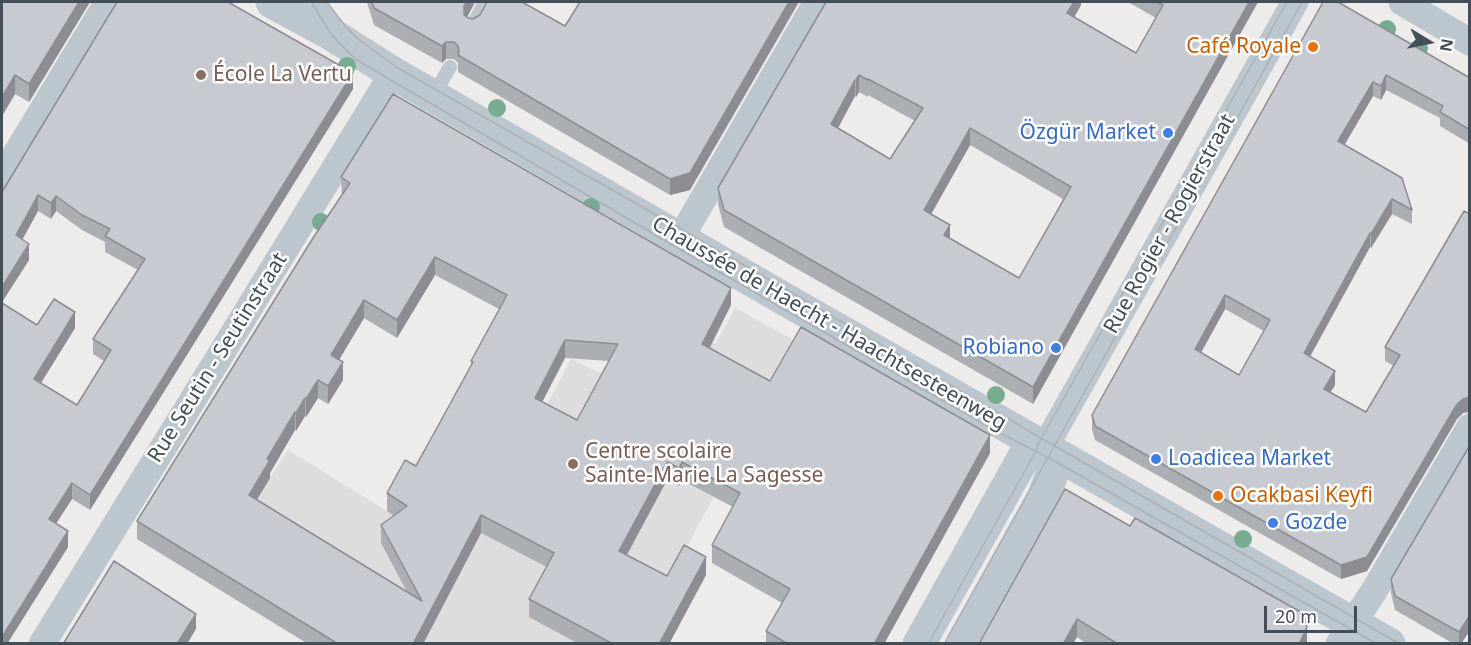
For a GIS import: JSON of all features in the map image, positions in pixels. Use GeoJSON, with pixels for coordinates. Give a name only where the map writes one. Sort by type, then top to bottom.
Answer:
{"type":"FeatureCollection","features":[{"type":"Feature","properties":{"kind":"street"},"geometry":{"type":"LineString","coordinates":[[2,177],[108,2]]}},
{"type":"Feature","properties":{"kind":"street","name":"Chaussée de Haecht - Haachtsesteenweg"},"geometry":{"type":"LineString","coordinates":[[272,2],[331,34],[393,73],[1042,452],[1345,633],[1389,644]]}},
{"type":"Feature","properties":{"kind":"street"},"geometry":{"type":"LineString","coordinates":[[680,240],[817,2]]}},
{"type":"Feature","properties":{"kind":"street","name":"Rue Rogier - Rogierstraat"},"geometry":{"type":"LineString","coordinates":[[1042,452],[1295,2]]}},
{"type":"Feature","properties":{"kind":"street"},"geometry":{"type":"LineString","coordinates":[[1402,2],[1470,42]]}},
{"type":"Feature","properties":{"kind":"street","name":"Rue Seutin - Seutinstraat"},"geometry":{"type":"LineString","coordinates":[[42,644],[393,73]]}},
{"type":"Feature","properties":{"kind":"street"},"geometry":{"type":"LineString","coordinates":[[1345,633],[1374,591],[1470,427]]}},
{"type":"Feature","properties":{"kind":"street"},"geometry":{"type":"LineString","coordinates":[[919,644],[1025,455],[1042,452],[1053,474],[1044,496],[962,644]]}},
{"type":"Feature","properties":{"kind":"lane"},"geometry":{"type":"LineString","coordinates":[[319,2],[360,53]]}},
{"type":"Feature","properties":{"kind":"lane"},"geometry":{"type":"LineString","coordinates":[[472,27],[485,2]]}},
{"type":"Feature","properties":{"kind":"lane"},"geometry":{"type":"LineString","coordinates":[[433,96],[450,67]]}},
{"type":"Feature","properties":{"kind":"shaded area","name":"Centre scolaire Sainte-Marie La Sagesse"},"geometry":{"type":"Polygon","coordinates":[[[735,308],[797,342],[635,643],[308,643],[202,436],[270,478],[288,450],[387,511],[405,478],[469,380],[540,418],[571,359],[673,408],[709,344],[716,343],[735,308]]]}},
{"type":"Feature","properties":{"kind":"building"},"geometry":{"type":"Polygon","coordinates":[[[2,2],[79,2],[29,84],[15,75],[2,97],[2,2]]]}},
{"type":"Feature","properties":{"kind":"building"},"geometry":{"type":"Polygon","coordinates":[[[117,2],[228,2],[353,73],[90,495],[72,483],[49,519],[68,531],[2,637],[2,303],[37,325],[54,299],[75,312],[34,379],[77,405],[111,350],[93,339],[145,259],[105,236],[110,229],[82,215],[56,196],[51,203],[38,195],[16,235],[29,244],[2,287],[2,192],[117,2]]]}},
{"type":"Feature","properties":{"kind":"building"},"geometry":{"type":"Polygon","coordinates":[[[372,2],[466,2],[464,15],[473,19],[480,15],[487,2],[522,2],[565,26],[580,2],[789,2],[690,173],[670,179],[458,55],[458,46],[454,42],[446,42],[442,46],[374,8],[372,2]]]}},
{"type":"Feature","properties":{"kind":"building"},"geometry":{"type":"Polygon","coordinates":[[[826,2],[1074,2],[1067,13],[1136,53],[1163,5],[1157,2],[1249,2],[1033,387],[724,210],[718,188],[826,2]],[[859,75],[831,124],[890,159],[923,108],[859,75]],[[970,128],[924,210],[950,225],[944,235],[1019,278],[1071,187],[970,128]]]}},
{"type":"Feature","properties":{"kind":"building"},"geometry":{"type":"Polygon","coordinates":[[[1323,2],[1338,2],[1470,78],[1470,130],[1440,112],[1443,106],[1386,75],[1381,86],[1373,82],[1338,141],[1402,178],[1412,210],[1392,199],[1370,233],[1304,353],[1335,371],[1324,389],[1366,412],[1400,355],[1385,347],[1464,211],[1470,214],[1470,397],[1457,404],[1367,557],[1341,565],[1095,426],[1092,415],[1323,2]],[[1225,295],[1195,349],[1239,375],[1270,320],[1225,295]]]}},
{"type":"Feature","properties":{"kind":"building"},"geometry":{"type":"Polygon","coordinates":[[[393,94],[731,288],[702,344],[770,381],[801,327],[990,435],[874,644],[788,644],[766,631],[790,589],[712,545],[740,493],[682,462],[679,468],[667,462],[619,551],[667,576],[684,545],[706,557],[659,644],[613,644],[529,599],[554,553],[481,515],[413,644],[334,644],[335,642],[137,521],[313,238],[350,183],[341,177],[393,94]],[[435,257],[397,320],[364,300],[331,355],[343,362],[328,386],[318,380],[295,412],[249,495],[422,601],[381,525],[407,506],[387,493],[405,460],[416,466],[507,295],[435,257]],[[565,340],[535,398],[577,420],[618,344],[565,340]]]}},
{"type":"Feature","properties":{"kind":"building"},"geometry":{"type":"Polygon","coordinates":[[[1470,445],[1470,615],[1459,632],[1395,596],[1391,579],[1470,445]]]}},
{"type":"Feature","properties":{"kind":"building"},"geometry":{"type":"Polygon","coordinates":[[[1065,489],[1130,526],[1135,518],[1304,614],[1307,627],[1299,644],[1118,644],[1077,619],[1063,644],[979,644],[1065,489]]]}},
{"type":"Feature","properties":{"kind":"building"},"geometry":{"type":"Polygon","coordinates":[[[114,561],[196,614],[177,644],[63,644],[114,561]]]}},
{"type":"Feature","properties":{"kind":"tram line"},"geometry":{"type":"LineString","coordinates":[[311,2],[331,34],[355,59],[996,431],[1051,459],[1377,644]]}},
{"type":"Feature","properties":{"kind":"tram line"},"geometry":{"type":"LineString","coordinates":[[327,2],[358,39],[396,67],[1400,644]]}},
{"type":"Feature","properties":{"kind":"tram line"},"geometry":{"type":"LineString","coordinates":[[928,644],[1287,2]]}},
{"type":"Feature","properties":{"kind":"tram line"},"geometry":{"type":"LineString","coordinates":[[944,644],[1302,2]]}},
{"type":"Feature","properties":{"kind":"place","name":"Café Royale"},"geometry":{"type":"Point","coordinates":[1313,47]}},
{"type":"Feature","properties":{"kind":"place","name":"École La Vertu"},"geometry":{"type":"Point","coordinates":[201,75]}},
{"type":"Feature","properties":{"kind":"place","name":"Özgür Market"},"geometry":{"type":"Point","coordinates":[1168,133]}},
{"type":"Feature","properties":{"kind":"place","name":"Robiano"},"geometry":{"type":"Point","coordinates":[1056,348]}},
{"type":"Feature","properties":{"kind":"place","name":"Loadicea Market"},"geometry":{"type":"Point","coordinates":[1156,459]}},
{"type":"Feature","properties":{"kind":"place","name":"Centre scolaire Sainte-Marie La Sagesse"},"geometry":{"type":"Point","coordinates":[573,464]}},
{"type":"Feature","properties":{"kind":"place","name":"Ocakbasi Keyfi"},"geometry":{"type":"Point","coordinates":[1218,496]}},
{"type":"Feature","properties":{"kind":"place","name":"Gozde"},"geometry":{"type":"Point","coordinates":[1273,523]}}]}
